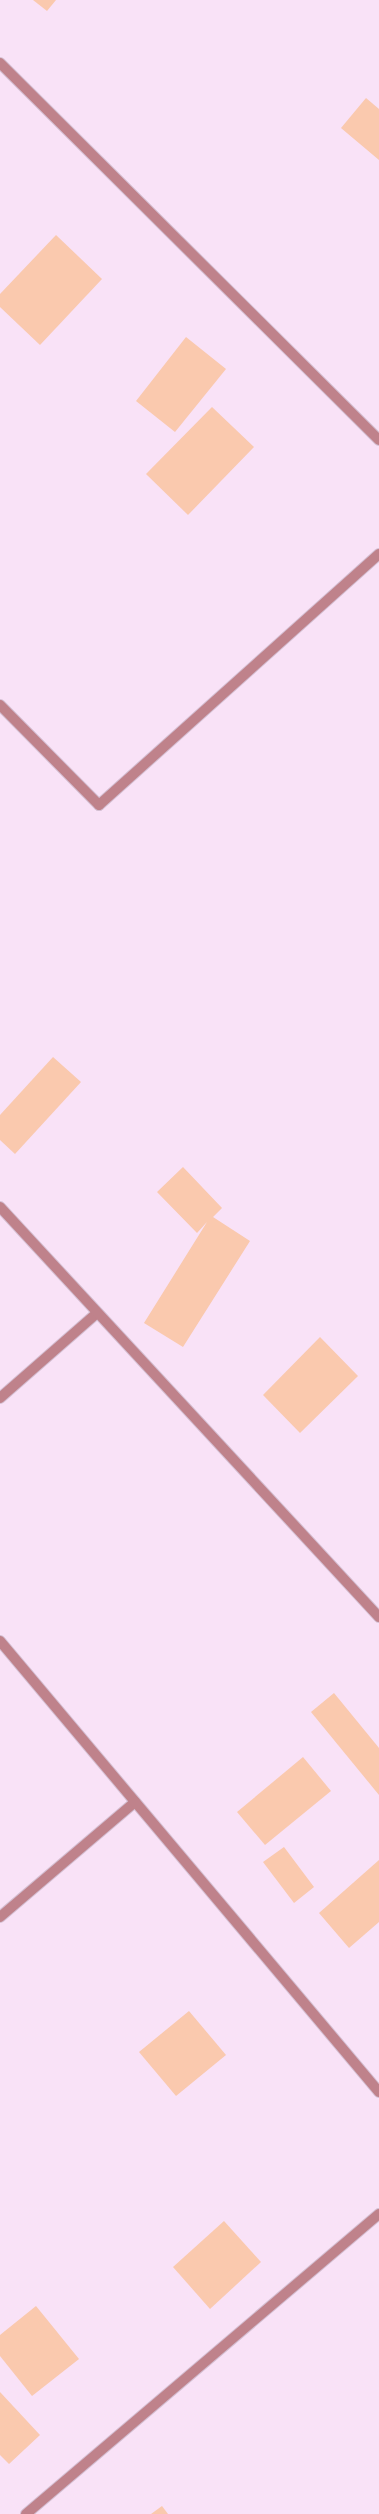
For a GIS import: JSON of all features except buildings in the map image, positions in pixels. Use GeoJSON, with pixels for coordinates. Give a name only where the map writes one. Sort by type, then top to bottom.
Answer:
{"type":"FeatureCollection","features":[{"type":"Feature","properties":{"kind":"street"},"geometry":{"type":"LineString","coordinates":[[0,63],[379,440]]}},
{"type":"Feature","properties":{"kind":"street"},"geometry":{"type":"LineString","coordinates":[[0,706],[99,805],[379,554]]}},
{"type":"Feature","properties":{"kind":"street"},"geometry":{"type":"LineString","coordinates":[[0,1207],[379,1617]]}},
{"type":"Feature","properties":{"kind":"street"},"geometry":{"type":"LineString","coordinates":[[0,1398],[97,1313]]}},
{"type":"Feature","properties":{"kind":"street"},"geometry":{"type":"LineString","coordinates":[[0,1641],[379,2092]]}},
{"type":"Feature","properties":{"kind":"street"},"geometry":{"type":"LineString","coordinates":[[0,1917],[135,1802]]}},
{"type":"Feature","properties":{"kind":"street"},"geometry":{"type":"LineString","coordinates":[[26,2514],[379,2214]]}}]}
